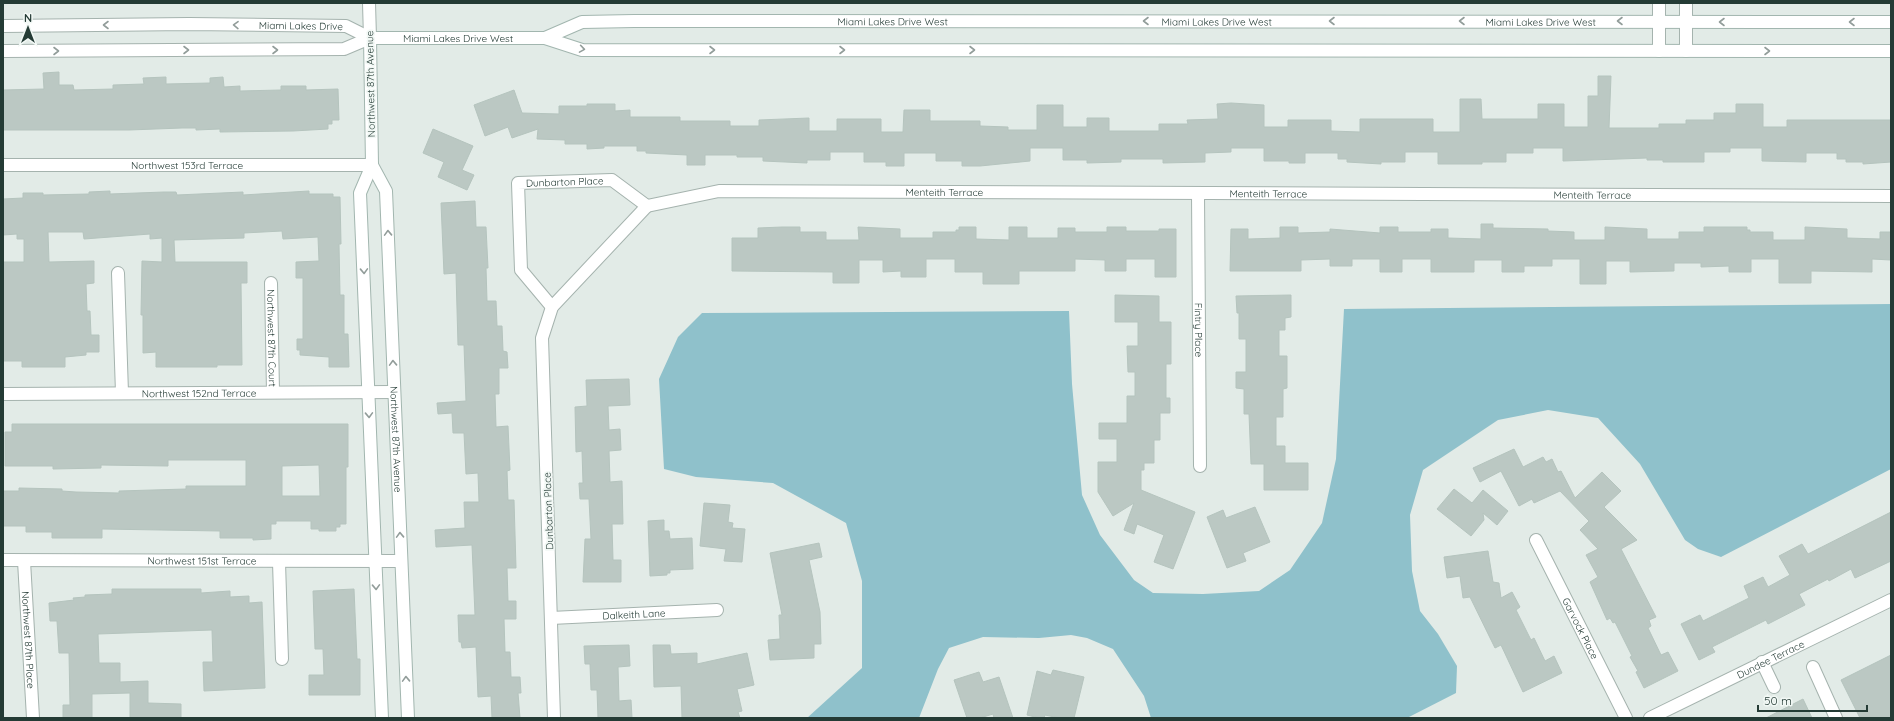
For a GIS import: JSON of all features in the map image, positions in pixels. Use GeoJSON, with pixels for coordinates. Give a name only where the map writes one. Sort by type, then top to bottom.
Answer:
{"type":"FeatureCollection","features":[{"type":"Feature","properties":{"kind":"street","name":"Northwest 87th Avenue"},"geometry":{"type":"LineString","coordinates":[[369,3],[372,165],[360,192],[382,718]]}},
{"type":"Feature","properties":{"kind":"street"},"geometry":{"type":"LineString","coordinates":[[1659,3],[1659,51]]}},
{"type":"Feature","properties":{"kind":"street"},"geometry":{"type":"LineString","coordinates":[[1686,3],[1686,51]]}},
{"type":"Feature","properties":{"kind":"street","name":"Miami Lakes Drive West"},"geometry":{"type":"LineString","coordinates":[[545,38],[582,22],[634,21],[1891,22]]}},
{"type":"Feature","properties":{"kind":"street","name":"Miami Lakes Drive"},"geometry":{"type":"LineString","coordinates":[[3,26],[189,24],[346,26],[370,38]]}},
{"type":"Feature","properties":{"kind":"street","name":"Miami Lakes Drive West"},"geometry":{"type":"LineString","coordinates":[[370,38],[545,38],[582,50],[1891,51]]}},
{"type":"Feature","properties":{"kind":"street"},"geometry":{"type":"LineString","coordinates":[[3,51],[344,49],[370,38]]}},
{"type":"Feature","properties":{"kind":"street","name":"Northwest 153rd Terrace"},"geometry":{"type":"LineString","coordinates":[[3,165],[372,165]]}},
{"type":"Feature","properties":{"kind":"street","name":"Northwest 87th Avenue"},"geometry":{"type":"LineString","coordinates":[[372,165],[386,191],[408,718]]}},
{"type":"Feature","properties":{"kind":"street","name":"Dunbarton Place"},"geometry":{"type":"LineString","coordinates":[[552,307],[521,270],[518,183],[612,180],[647,206],[552,307],[542,338],[554,718]]}},
{"type":"Feature","properties":{"kind":"street","name":"Menteith Terrace"},"geometry":{"type":"LineString","coordinates":[[647,206],[719,191],[1891,196]]}},
{"type":"Feature","properties":{"kind":"street","name":"Fintry Place"},"geometry":{"type":"LineString","coordinates":[[1198,194],[1200,466]]}},
{"type":"Feature","properties":{"kind":"street"},"geometry":{"type":"LineString","coordinates":[[118,273],[122,393]]}},
{"type":"Feature","properties":{"kind":"street","name":"Northwest 87th Court"},"geometry":{"type":"LineString","coordinates":[[271,283],[273,392]]}},
{"type":"Feature","properties":{"kind":"street","name":"Northwest 152nd Terrace"},"geometry":{"type":"LineString","coordinates":[[3,394],[394,392]]}},
{"type":"Feature","properties":{"kind":"street","name":"Garvock Place"},"geometry":{"type":"LineString","coordinates":[[1536,540],[1626,718]]}},
{"type":"Feature","properties":{"kind":"street","name":"Northwest 151st Terrace"},"geometry":{"type":"LineString","coordinates":[[3,560],[279,562],[401,561]]}},
{"type":"Feature","properties":{"kind":"street","name":"Northwest 87th Place"},"geometry":{"type":"LineString","coordinates":[[24,561],[33,718]]}},
{"type":"Feature","properties":{"kind":"street"},"geometry":{"type":"LineString","coordinates":[[279,562],[282,659]]}},
{"type":"Feature","properties":{"kind":"street","name":"Dundee Terrace"},"geometry":{"type":"LineString","coordinates":[[1650,718],[1891,600]]}},
{"type":"Feature","properties":{"kind":"street","name":"Dalkeith Lane"},"geometry":{"type":"LineString","coordinates":[[551,618],[717,610]]}},
{"type":"Feature","properties":{"kind":"street"},"geometry":{"type":"LineString","coordinates":[[1762,662],[1774,687]]}},
{"type":"Feature","properties":{"kind":"street"},"geometry":{"type":"LineString","coordinates":[[1813,668],[1836,718]]}},
{"type":"Feature","properties":{"kind":"water"},"geometry":{"type":"Polygon","coordinates":[[[1891,304],[1891,469],[1721,557],[1698,549],[1685,540],[1640,464],[1598,418],[1548,410],[1498,420],[1423,470],[1410,515],[1412,571],[1420,611],[1438,634],[1457,666],[1456,693],[1407,718],[1151,718],[1144,696],[1113,649],[1087,638],[1071,635],[1039,638],[983,637],[949,648],[938,669],[919,718],[807,718],[862,668],[862,581],[846,523],[773,483],[696,477],[664,469],[659,379],[678,337],[702,313],[1069,311],[1072,384],[1082,495],[1100,535],[1134,580],[1153,593],[1203,594],[1259,591],[1290,570],[1322,523],[1336,459],[1344,309],[1891,304]]]}},
{"type":"Feature","properties":{"kind":"building"},"geometry":{"type":"Polygon","coordinates":[[[59,72],[59,85],[73,85],[74,90],[113,89],[113,85],[144,84],[143,78],[166,77],[166,84],[210,83],[210,78],[223,77],[224,87],[240,86],[240,91],[281,90],[281,86],[306,86],[306,90],[338,89],[339,120],[332,120],[332,124],[328,124],[328,129],[293,131],[220,132],[220,129],[196,130],[196,128],[129,130],[3,130],[3,90],[44,89],[43,73],[59,72]]]}},
{"type":"Feature","properties":{"kind":"building"},"geometry":{"type":"Polygon","coordinates":[[[1598,76],[1611,76],[1609,128],[1659,128],[1659,124],[1686,124],[1686,120],[1714,120],[1714,113],[1736,113],[1736,104],[1763,104],[1763,127],[1787,127],[1787,120],[1891,120],[1891,162],[1863,164],[1863,162],[1846,162],[1846,159],[1837,159],[1837,153],[1806,153],[1806,162],[1762,161],[1762,148],[1730,148],[1730,152],[1704,152],[1704,162],[1663,162],[1663,160],[1647,160],[1647,158],[1563,161],[1563,148],[1533,148],[1533,153],[1506,153],[1506,162],[1482,162],[1482,164],[1438,164],[1438,152],[1405,152],[1405,162],[1381,162],[1381,164],[1347,162],[1347,159],[1338,159],[1338,153],[1305,153],[1305,163],[1289,163],[1289,161],[1264,161],[1264,148],[1231,148],[1231,152],[1205,153],[1205,162],[1163,163],[1163,159],[1121,159],[1121,162],[1087,163],[1087,160],[1063,160],[1063,148],[1030,148],[1030,161],[980,166],[962,166],[962,161],[936,161],[936,153],[904,153],[904,166],[886,166],[886,162],[864,162],[864,152],[830,152],[830,160],[807,160],[807,163],[763,161],[763,157],[705,155],[705,165],[687,165],[687,155],[646,153],[646,151],[637,151],[637,146],[604,146],[604,148],[587,149],[587,144],[565,144],[565,140],[537,139],[538,129],[512,138],[508,127],[485,136],[474,105],[514,90],[522,113],[559,114],[559,106],[615,104],[615,111],[630,110],[630,117],[680,117],[680,121],[730,121],[730,126],[759,126],[759,120],[809,118],[809,131],[837,131],[837,119],[881,119],[881,132],[903,132],[904,110],[930,110],[930,121],[980,121],[980,126],[1008,127],[1008,130],[1037,130],[1037,105],[1063,105],[1063,127],[1087,127],[1087,118],[1109,118],[1109,131],[1159,131],[1159,124],[1188,124],[1187,120],[1218,119],[1217,104],[1231,103],[1264,105],[1264,127],[1288,127],[1288,120],[1331,120],[1331,131],[1360,132],[1360,119],[1433,119],[1433,132],[1460,132],[1460,99],[1481,99],[1482,119],[1538,119],[1538,104],[1564,104],[1564,127],[1588,127],[1588,96],[1598,96],[1598,76]]]}},
{"type":"Feature","properties":{"kind":"building"},"geometry":{"type":"Polygon","coordinates":[[[433,129],[473,146],[462,170],[474,175],[467,190],[438,177],[444,162],[423,153],[433,129]]]}},
{"type":"Feature","properties":{"kind":"building"},"geometry":{"type":"Polygon","coordinates":[[[110,191],[110,194],[176,192],[177,195],[243,192],[243,195],[309,191],[309,194],[333,194],[333,197],[340,197],[340,295],[344,295],[344,334],[348,334],[349,367],[329,367],[329,357],[300,355],[300,350],[297,350],[297,339],[303,339],[303,278],[296,278],[296,262],[319,261],[318,237],[283,239],[282,231],[244,233],[244,238],[174,240],[175,262],[247,262],[247,283],[241,283],[242,365],[217,365],[217,367],[156,367],[156,352],[143,353],[143,315],[141,315],[142,261],[162,262],[162,238],[150,239],[150,234],[84,239],[83,232],[48,232],[49,262],[94,261],[94,283],[86,284],[87,311],[90,311],[91,335],[99,335],[99,352],[86,352],[86,355],[65,357],[65,367],[22,367],[22,361],[3,361],[3,262],[24,262],[24,239],[17,239],[17,234],[3,235],[3,199],[23,198],[23,193],[43,193],[43,195],[89,194],[89,192],[110,191]]]}},
{"type":"Feature","properties":{"kind":"building"},"geometry":{"type":"Polygon","coordinates":[[[475,201],[476,227],[486,227],[488,268],[486,268],[487,301],[496,301],[497,326],[502,326],[503,351],[507,352],[508,368],[499,368],[499,394],[495,394],[496,427],[508,426],[510,470],[507,471],[508,500],[514,500],[516,568],[507,568],[508,601],[516,601],[516,619],[504,619],[505,652],[510,652],[511,677],[520,677],[521,693],[518,693],[520,718],[492,718],[491,696],[478,697],[476,647],[462,648],[461,642],[459,642],[458,615],[475,615],[472,545],[436,547],[435,530],[465,528],[464,502],[479,502],[478,473],[466,474],[464,433],[453,433],[452,413],[438,414],[437,403],[466,401],[464,345],[458,345],[456,273],[444,274],[441,203],[475,201]]]}},
{"type":"Feature","properties":{"kind":"building"},"geometry":{"type":"Polygon","coordinates":[[[1481,224],[1493,224],[1493,228],[1548,229],[1548,231],[1574,232],[1574,240],[1605,240],[1605,227],[1647,229],[1647,239],[1679,239],[1679,232],[1704,232],[1704,227],[1747,227],[1747,230],[1750,230],[1750,232],[1773,232],[1773,240],[1805,240],[1805,227],[1847,229],[1847,238],[1880,239],[1880,232],[1891,232],[1891,260],[1872,259],[1872,272],[1811,271],[1811,283],[1779,283],[1779,259],[1751,259],[1751,272],[1729,272],[1729,266],[1701,267],[1701,263],[1674,263],[1674,271],[1630,272],[1630,261],[1606,261],[1606,284],[1580,284],[1580,259],[1552,259],[1552,266],[1524,266],[1524,272],[1502,272],[1502,260],[1474,260],[1474,272],[1431,272],[1431,259],[1402,259],[1402,272],[1380,272],[1380,259],[1352,259],[1352,266],[1330,266],[1330,259],[1301,260],[1301,271],[1230,271],[1231,229],[1248,229],[1248,239],[1280,238],[1280,227],[1298,227],[1298,233],[1330,232],[1330,229],[1380,233],[1380,227],[1398,227],[1398,232],[1431,232],[1431,229],[1448,229],[1448,238],[1481,239],[1481,224]]]}},
{"type":"Feature","properties":{"kind":"building"},"geometry":{"type":"Polygon","coordinates":[[[800,227],[800,232],[826,232],[826,240],[859,240],[858,227],[900,229],[900,238],[933,238],[933,232],[956,232],[956,230],[959,230],[959,227],[976,227],[976,239],[1009,240],[1009,227],[1027,227],[1027,238],[1058,238],[1058,228],[1075,228],[1075,232],[1107,232],[1107,227],[1126,227],[1126,231],[1159,231],[1159,229],[1176,229],[1176,277],[1155,277],[1155,259],[1126,259],[1126,271],[1105,271],[1105,260],[1075,259],[1075,271],[1019,271],[1019,284],[983,284],[983,272],[955,272],[955,259],[926,259],[926,277],[901,277],[901,271],[883,272],[883,260],[859,260],[859,283],[833,283],[833,272],[732,271],[732,238],[758,238],[758,228],[800,227]]]}},
{"type":"Feature","properties":{"kind":"building"},"geometry":{"type":"Polygon","coordinates":[[[1115,295],[1159,296],[1159,322],[1171,322],[1171,364],[1166,364],[1166,398],[1170,398],[1170,413],[1160,413],[1160,440],[1154,440],[1154,463],[1144,463],[1144,470],[1141,470],[1141,490],[1195,512],[1173,569],[1154,562],[1164,535],[1137,524],[1134,534],[1124,530],[1134,503],[1113,516],[1098,492],[1098,462],[1117,462],[1117,439],[1099,439],[1099,423],[1127,423],[1127,396],[1135,396],[1135,372],[1128,372],[1127,346],[1138,346],[1138,322],[1115,322],[1115,295]]]}},
{"type":"Feature","properties":{"kind":"building"},"geometry":{"type":"Polygon","coordinates":[[[1291,295],[1291,317],[1285,318],[1285,330],[1279,330],[1279,356],[1287,356],[1287,388],[1283,389],[1283,417],[1276,417],[1276,446],[1285,446],[1285,463],[1308,463],[1308,490],[1264,490],[1264,464],[1251,464],[1249,414],[1244,414],[1244,389],[1236,388],[1236,372],[1246,372],[1246,339],[1239,339],[1239,313],[1237,313],[1236,296],[1291,295]]]}},
{"type":"Feature","properties":{"kind":"building"},"geometry":{"type":"Polygon","coordinates":[[[629,379],[630,405],[608,406],[609,430],[620,429],[621,450],[609,451],[610,482],[622,481],[623,524],[612,524],[613,560],[621,560],[621,582],[583,582],[585,539],[591,539],[589,499],[580,499],[579,483],[583,483],[582,451],[576,452],[575,407],[587,406],[586,380],[629,379]]]}},
{"type":"Feature","properties":{"kind":"building"},"geometry":{"type":"Polygon","coordinates":[[[12,424],[348,424],[346,524],[340,524],[340,527],[336,527],[336,531],[319,531],[319,529],[311,529],[311,521],[276,521],[276,524],[271,524],[271,539],[253,540],[253,538],[220,538],[220,531],[102,529],[102,538],[52,538],[52,532],[26,532],[26,526],[3,526],[3,491],[19,491],[19,488],[119,493],[119,491],[186,489],[186,486],[246,486],[246,460],[168,460],[168,466],[101,465],[101,468],[53,469],[53,466],[5,466],[5,432],[12,432],[12,424]],[[319,465],[282,466],[282,496],[320,496],[319,465]]]}},
{"type":"Feature","properties":{"kind":"building"},"geometry":{"type":"Polygon","coordinates":[[[1514,449],[1523,467],[1543,457],[1546,462],[1552,459],[1558,472],[1561,471],[1575,498],[1602,472],[1621,491],[1604,507],[1637,540],[1621,549],[1656,617],[1649,620],[1651,626],[1648,628],[1661,655],[1668,652],[1678,671],[1644,688],[1636,672],[1638,671],[1630,657],[1632,656],[1615,622],[1613,623],[1610,618],[1607,620],[1590,582],[1598,577],[1586,555],[1598,549],[1580,530],[1589,521],[1560,491],[1534,503],[1532,499],[1519,506],[1501,471],[1480,482],[1473,468],[1514,449]]]}},
{"type":"Feature","properties":{"kind":"building"},"geometry":{"type":"Polygon","coordinates":[[[1454,489],[1472,503],[1483,490],[1508,511],[1497,525],[1483,513],[1484,520],[1471,536],[1437,509],[1454,489]]]}},
{"type":"Feature","properties":{"kind":"building"},"geometry":{"type":"Polygon","coordinates":[[[704,503],[730,505],[728,522],[733,523],[732,528],[745,529],[742,562],[724,561],[726,549],[700,546],[704,503]]]}},
{"type":"Feature","properties":{"kind":"building"},"geometry":{"type":"Polygon","coordinates":[[[1255,507],[1270,542],[1243,553],[1246,561],[1227,568],[1207,517],[1223,510],[1226,518],[1255,507]]]}},
{"type":"Feature","properties":{"kind":"building"},"geometry":{"type":"Polygon","coordinates":[[[1891,512],[1891,561],[1855,578],[1851,569],[1829,581],[1828,579],[1799,594],[1805,605],[1768,624],[1766,620],[1712,647],[1715,652],[1699,660],[1681,624],[1700,615],[1703,621],[1749,598],[1744,586],[1763,577],[1768,587],[1790,575],[1779,556],[1802,544],[1808,554],[1891,512]]]}},
{"type":"Feature","properties":{"kind":"building"},"geometry":{"type":"Polygon","coordinates":[[[664,520],[664,531],[669,531],[670,539],[692,538],[693,569],[670,570],[670,573],[667,573],[667,575],[650,576],[648,521],[664,520]]]}},
{"type":"Feature","properties":{"kind":"building"},"geometry":{"type":"Polygon","coordinates":[[[819,543],[822,557],[809,560],[820,612],[821,644],[814,644],[814,658],[770,660],[768,640],[780,639],[779,615],[782,615],[770,553],[819,543]]]}},
{"type":"Feature","properties":{"kind":"building"},"geometry":{"type":"Polygon","coordinates":[[[1488,551],[1493,582],[1499,583],[1501,598],[1512,592],[1520,607],[1516,610],[1531,640],[1534,638],[1545,661],[1554,656],[1562,673],[1523,692],[1501,645],[1495,648],[1470,597],[1463,598],[1460,576],[1447,578],[1444,557],[1488,551]]]}},
{"type":"Feature","properties":{"kind":"building"},"geometry":{"type":"Polygon","coordinates":[[[112,589],[201,589],[201,593],[230,591],[230,597],[249,596],[249,603],[262,602],[265,688],[204,691],[203,662],[213,662],[212,630],[98,634],[99,663],[120,663],[120,682],[148,681],[148,703],[181,704],[181,718],[130,718],[130,693],[92,694],[92,718],[63,718],[63,705],[70,705],[69,653],[59,653],[57,621],[50,621],[49,603],[74,600],[73,598],[85,597],[85,595],[112,594],[112,589]]]}},
{"type":"Feature","properties":{"kind":"building"},"geometry":{"type":"Polygon","coordinates":[[[354,589],[357,659],[360,659],[360,695],[309,695],[309,675],[324,675],[323,649],[315,649],[313,591],[354,589]]]}},
{"type":"Feature","properties":{"kind":"building"},"geometry":{"type":"Polygon","coordinates":[[[629,645],[630,666],[618,667],[619,701],[631,700],[632,718],[598,718],[597,690],[591,690],[590,664],[585,664],[584,646],[629,645]]]}},
{"type":"Feature","properties":{"kind":"building"},"geometry":{"type":"Polygon","coordinates":[[[653,645],[670,645],[671,654],[697,653],[697,664],[747,653],[754,685],[737,689],[742,711],[738,712],[740,718],[682,718],[681,686],[654,687],[653,645]]]}},
{"type":"Feature","properties":{"kind":"building"},"geometry":{"type":"Polygon","coordinates":[[[1891,655],[1891,718],[1860,718],[1841,680],[1891,655]]]}},
{"type":"Feature","properties":{"kind":"building"},"geometry":{"type":"Polygon","coordinates":[[[1053,670],[1084,677],[1074,718],[1059,718],[1045,715],[1044,718],[1039,718],[1027,715],[1037,671],[1051,675],[1053,670]]]}},
{"type":"Feature","properties":{"kind":"building"},"geometry":{"type":"Polygon","coordinates":[[[979,672],[983,682],[999,677],[1013,718],[994,718],[993,714],[980,718],[967,718],[954,680],[979,672]]]}},
{"type":"Feature","properties":{"kind":"building"},"geometry":{"type":"Polygon","coordinates":[[[1803,699],[1812,718],[1766,718],[1803,699]]]}}]}
